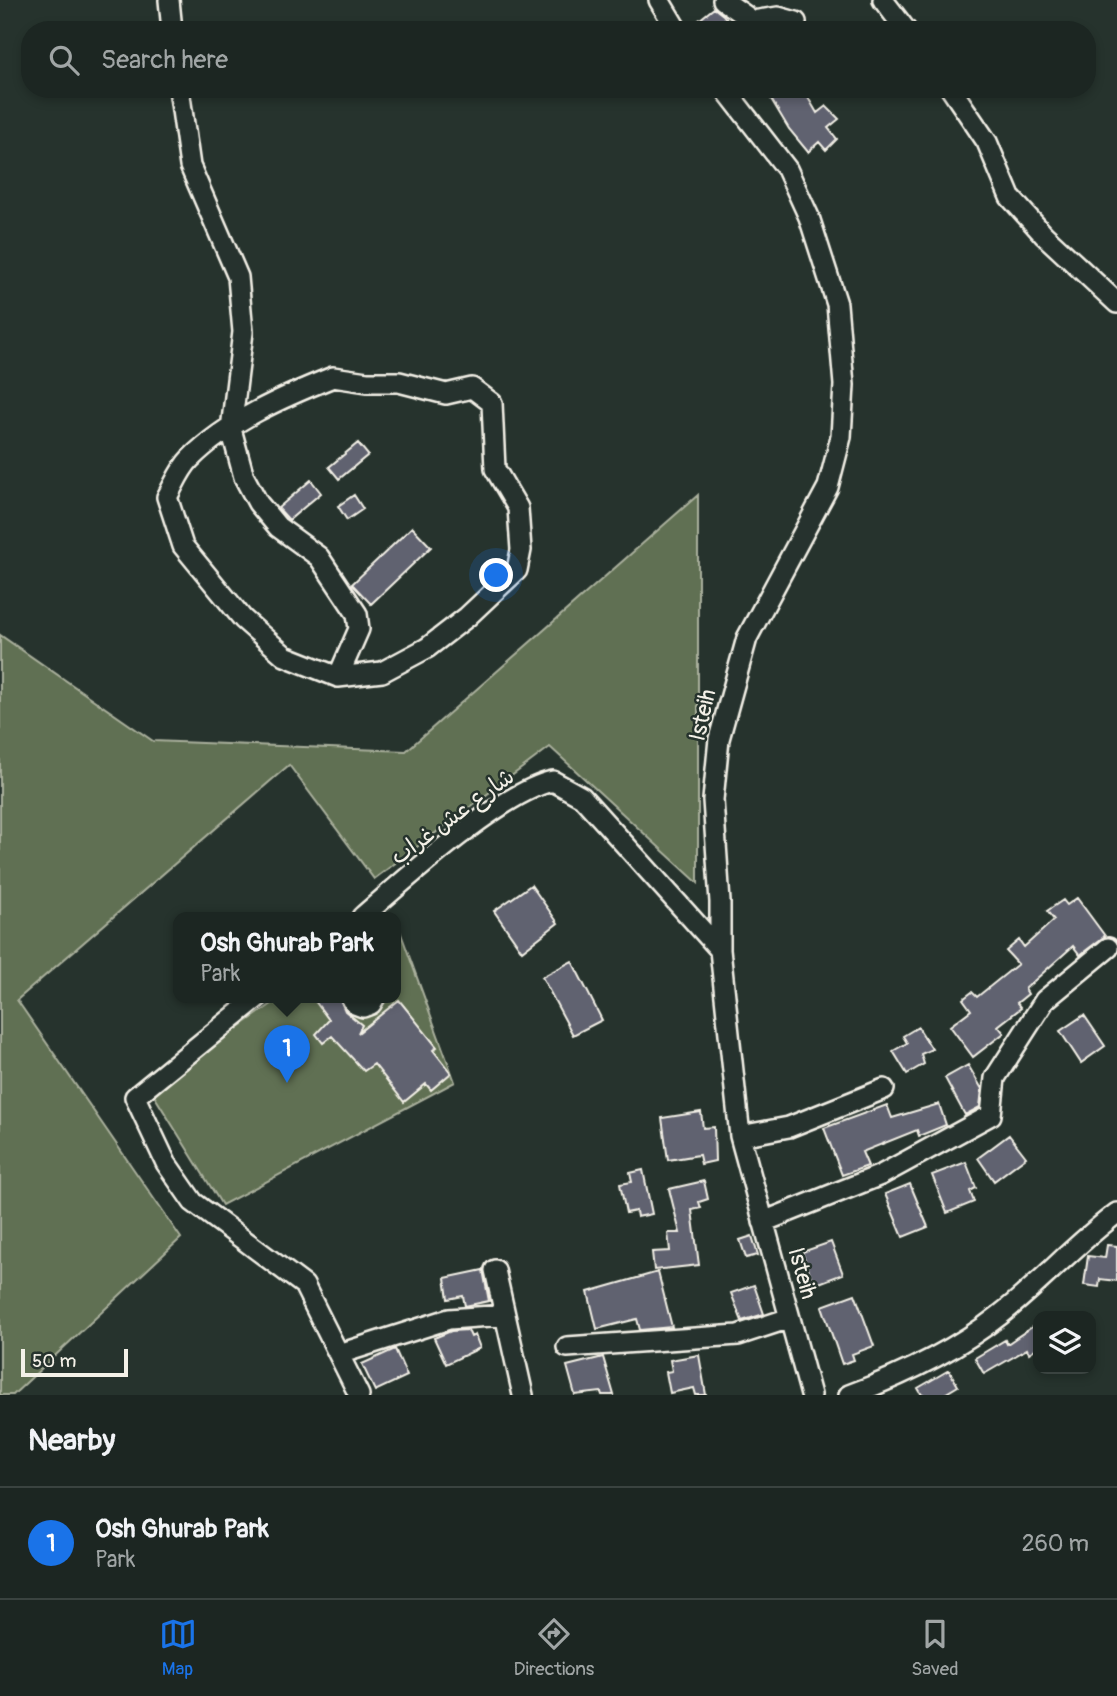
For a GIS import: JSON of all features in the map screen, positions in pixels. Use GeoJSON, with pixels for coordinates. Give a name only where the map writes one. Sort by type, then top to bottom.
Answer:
{"type":"FeatureCollection","features":[{"type":"Feature","properties":{"kind":"street"},"geometry":{"type":"LineString","coordinates":[[169,0],[171,21]]}},
{"type":"Feature","properties":{"kind":"street"},"geometry":{"type":"LineString","coordinates":[[659,0],[672,21]]}},
{"type":"Feature","properties":{"kind":"street"},"geometry":{"type":"LineString","coordinates":[[723,0],[753,21],[779,17],[793,21]]}},
{"type":"Feature","properties":{"kind":"street"},"geometry":{"type":"LineString","coordinates":[[883,0],[899,21]]}},
{"type":"Feature","properties":{"kind":"street"},"geometry":{"type":"LineString","coordinates":[[180,98],[190,166],[238,277],[243,332],[231,429],[244,477],[258,503],[278,527],[319,557],[357,614],[359,629],[338,677]]}},
{"type":"Feature","properties":{"kind":"street","name":"Isteih"},"geometry":{"type":"LineString","coordinates":[[732,98],[787,169],[809,216],[837,304],[844,385],[841,437],[828,487],[747,638],[719,740],[713,800],[720,902],[720,950],[740,1136],[811,1395]]}},
{"type":"Feature","properties":{"kind":"street"},"geometry":{"type":"LineString","coordinates":[[957,98],[987,142],[1010,197],[1044,235],[1117,303]]}},
{"type":"Feature","properties":{"kind":"street"},"geometry":{"type":"LineString","coordinates":[[333,377],[367,382],[399,382],[446,394],[472,388],[492,403],[495,469],[518,508],[522,550],[517,570],[467,617],[426,648],[382,672],[338,677],[285,656],[243,619],[183,546],[166,497],[189,460],[231,429],[282,397],[333,377]]}},
{"type":"Feature","properties":{"kind":"street","name":"شارع عش غراب"},"geometry":{"type":"LineString","coordinates":[[368,912],[421,866],[507,802],[536,785],[553,781],[582,797],[720,950]]}},
{"type":"Feature","properties":{"kind":"street"},"geometry":{"type":"LineString","coordinates":[[763,1222],[881,1175],[991,1115],[995,1078],[1045,1000],[1108,948]]}},
{"type":"Feature","properties":{"kind":"street"},"geometry":{"type":"LineString","coordinates":[[251,1003],[135,1097],[166,1163],[193,1202],[304,1285],[359,1395]]}},
{"type":"Feature","properties":{"kind":"street"},"geometry":{"type":"LineString","coordinates":[[354,1003],[363,1007],[372,1003]]}},
{"type":"Feature","properties":{"kind":"street"},"geometry":{"type":"LineString","coordinates":[[740,1136],[789,1127],[884,1089]]}},
{"type":"Feature","properties":{"kind":"street"},"geometry":{"type":"LineString","coordinates":[[849,1395],[920,1364],[971,1336],[999,1316],[1083,1238],[1117,1213]]}},
{"type":"Feature","properties":{"kind":"street"},"geometry":{"type":"LineString","coordinates":[[495,1269],[523,1395]]}},
{"type":"Feature","properties":{"kind":"street"},"geometry":{"type":"LineString","coordinates":[[339,1354],[449,1319],[505,1315]]}},
{"type":"Feature","properties":{"kind":"street"},"geometry":{"type":"LineString","coordinates":[[567,1347],[738,1335],[790,1318]]}},
{"type":"Feature","properties":{"kind":"green space"},"geometry":{"type":"Polygon","coordinates":[[[698,495],[698,883],[550,747],[374,879],[289,765],[17,1000],[181,1238],[13,1395],[0,1395],[0,635],[153,741],[406,751],[698,495]]]}},
{"type":"Feature","properties":{"kind":"green space"},"geometry":{"type":"Polygon","coordinates":[[[401,934],[455,1082],[222,1205],[150,1089],[273,1003],[401,1003],[401,934]]]}},
{"type":"Feature","properties":{"kind":"building"},"geometry":{"type":"Polygon","coordinates":[[[714,8],[728,21],[700,21],[714,8]]]}},
{"type":"Feature","properties":{"kind":"building"},"geometry":{"type":"Polygon","coordinates":[[[770,98],[808,98],[817,113],[826,106],[839,119],[828,128],[837,139],[826,150],[819,142],[808,152],[789,129],[770,98]]]}},
{"type":"Feature","properties":{"kind":"building"},"geometry":{"type":"Polygon","coordinates":[[[358,443],[368,455],[339,479],[329,467],[358,443]]]}},
{"type":"Feature","properties":{"kind":"building"},"geometry":{"type":"Polygon","coordinates":[[[311,480],[321,493],[289,520],[278,508],[311,480]]]}},
{"type":"Feature","properties":{"kind":"building"},"geometry":{"type":"Polygon","coordinates":[[[354,495],[363,509],[347,520],[338,506],[354,495]]]}},
{"type":"Feature","properties":{"kind":"building"},"geometry":{"type":"Polygon","coordinates":[[[412,527],[431,547],[371,604],[352,584],[412,527]]]}},
{"type":"Feature","properties":{"kind":"building"},"geometry":{"type":"Polygon","coordinates":[[[531,885],[558,923],[522,951],[494,911],[531,885]]]}},
{"type":"Feature","properties":{"kind":"building"},"geometry":{"type":"Polygon","coordinates":[[[1077,898],[1105,936],[1080,955],[1073,946],[1025,989],[1028,994],[1017,1003],[1021,1008],[998,1026],[1004,1033],[973,1057],[950,1026],[971,1010],[963,999],[972,992],[977,997],[1018,964],[1006,951],[1019,940],[1024,947],[1054,920],[1047,911],[1063,900],[1067,905],[1077,898]]]}},
{"type":"Feature","properties":{"kind":"building"},"geometry":{"type":"Polygon","coordinates":[[[572,961],[602,1020],[573,1035],[542,977],[572,961]]]}},
{"type":"Feature","properties":{"kind":"building"},"geometry":{"type":"Polygon","coordinates":[[[401,1002],[437,1047],[433,1050],[451,1073],[431,1090],[426,1084],[404,1102],[374,1064],[364,1071],[332,1036],[323,1043],[316,1034],[329,1020],[316,1003],[342,1003],[345,1011],[362,1025],[358,1033],[395,1003],[401,1002]]]}},
{"type":"Feature","properties":{"kind":"building"},"geometry":{"type":"Polygon","coordinates":[[[1084,1015],[1105,1046],[1081,1063],[1060,1031],[1084,1015]]]}},
{"type":"Feature","properties":{"kind":"building"},"geometry":{"type":"Polygon","coordinates":[[[918,1027],[932,1049],[921,1054],[924,1064],[907,1074],[893,1051],[907,1043],[903,1036],[918,1027]]]}},
{"type":"Feature","properties":{"kind":"building"},"geometry":{"type":"Polygon","coordinates":[[[968,1065],[982,1089],[980,1107],[965,1115],[945,1078],[968,1065]]]}},
{"type":"Feature","properties":{"kind":"building"},"geometry":{"type":"Polygon","coordinates":[[[939,1104],[946,1125],[919,1136],[917,1130],[862,1152],[868,1166],[842,1175],[824,1128],[887,1105],[892,1118],[939,1104]]]}},
{"type":"Feature","properties":{"kind":"building"},"geometry":{"type":"Polygon","coordinates":[[[701,1112],[703,1128],[714,1127],[715,1161],[701,1164],[699,1155],[668,1160],[662,1118],[701,1112]]]}},
{"type":"Feature","properties":{"kind":"building"},"geometry":{"type":"Polygon","coordinates":[[[1009,1135],[1026,1157],[994,1181],[978,1158],[1009,1135]]]}},
{"type":"Feature","properties":{"kind":"building"},"geometry":{"type":"Polygon","coordinates":[[[966,1162],[976,1188],[970,1191],[974,1202],[947,1213],[932,1175],[966,1162]]]}},
{"type":"Feature","properties":{"kind":"building"},"geometry":{"type":"Polygon","coordinates":[[[643,1170],[652,1214],[637,1217],[636,1211],[626,1213],[620,1184],[632,1182],[630,1173],[643,1170]]]}},
{"type":"Feature","properties":{"kind":"building"},"geometry":{"type":"Polygon","coordinates":[[[704,1181],[708,1199],[699,1202],[701,1208],[692,1210],[699,1265],[654,1270],[652,1252],[670,1251],[668,1233],[680,1233],[669,1189],[704,1181]]]}},
{"type":"Feature","properties":{"kind":"building"},"geometry":{"type":"Polygon","coordinates":[[[910,1184],[928,1227],[903,1237],[885,1194],[910,1184]]]}},
{"type":"Feature","properties":{"kind":"building"},"geometry":{"type":"Polygon","coordinates":[[[752,1236],[758,1255],[746,1258],[740,1240],[752,1236]]]}},
{"type":"Feature","properties":{"kind":"building"},"geometry":{"type":"Polygon","coordinates":[[[831,1242],[843,1274],[814,1285],[802,1252],[831,1242]]]}},
{"type":"Feature","properties":{"kind":"building"},"geometry":{"type":"Polygon","coordinates":[[[1107,1245],[1117,1246],[1117,1281],[1100,1279],[1099,1287],[1084,1285],[1088,1256],[1105,1258],[1107,1245]]]}},
{"type":"Feature","properties":{"kind":"building"},"geometry":{"type":"Polygon","coordinates":[[[483,1270],[489,1301],[465,1306],[463,1296],[448,1299],[445,1278],[483,1270]]]}},
{"type":"Feature","properties":{"kind":"building"},"geometry":{"type":"Polygon","coordinates":[[[658,1272],[672,1327],[640,1330],[637,1319],[597,1329],[588,1292],[658,1272]]]}},
{"type":"Feature","properties":{"kind":"building"},"geometry":{"type":"Polygon","coordinates":[[[754,1285],[764,1314],[742,1321],[731,1293],[754,1285]]]}},
{"type":"Feature","properties":{"kind":"building"},"geometry":{"type":"Polygon","coordinates":[[[855,1294],[874,1346],[852,1354],[854,1360],[842,1364],[822,1306],[855,1294]]]}},
{"type":"Feature","properties":{"kind":"building"},"geometry":{"type":"Polygon","coordinates":[[[1033,1326],[1033,1350],[1029,1353],[1027,1349],[984,1374],[975,1358],[1005,1340],[1007,1344],[1033,1326]]]}},
{"type":"Feature","properties":{"kind":"building"},"geometry":{"type":"Polygon","coordinates":[[[468,1330],[471,1337],[475,1335],[480,1348],[446,1364],[434,1338],[451,1331],[468,1330]]]}},
{"type":"Feature","properties":{"kind":"building"},"geometry":{"type":"Polygon","coordinates":[[[395,1349],[407,1376],[375,1391],[362,1364],[395,1349]]]}},
{"type":"Feature","properties":{"kind":"building"},"geometry":{"type":"Polygon","coordinates":[[[699,1355],[706,1395],[696,1395],[694,1388],[670,1393],[666,1372],[672,1371],[670,1360],[699,1355]]]}},
{"type":"Feature","properties":{"kind":"building"},"geometry":{"type":"Polygon","coordinates":[[[603,1357],[614,1395],[602,1395],[601,1392],[575,1395],[567,1366],[603,1357]]]}},
{"type":"Feature","properties":{"kind":"building"},"geometry":{"type":"Polygon","coordinates":[[[949,1370],[958,1386],[943,1395],[922,1395],[918,1388],[949,1370]]]}},
{"type":"Feature","properties":{"kind":"place","name":"Osh Ghurab Park"},"geometry":{"type":"Point","coordinates":[287,1083]}}]}
